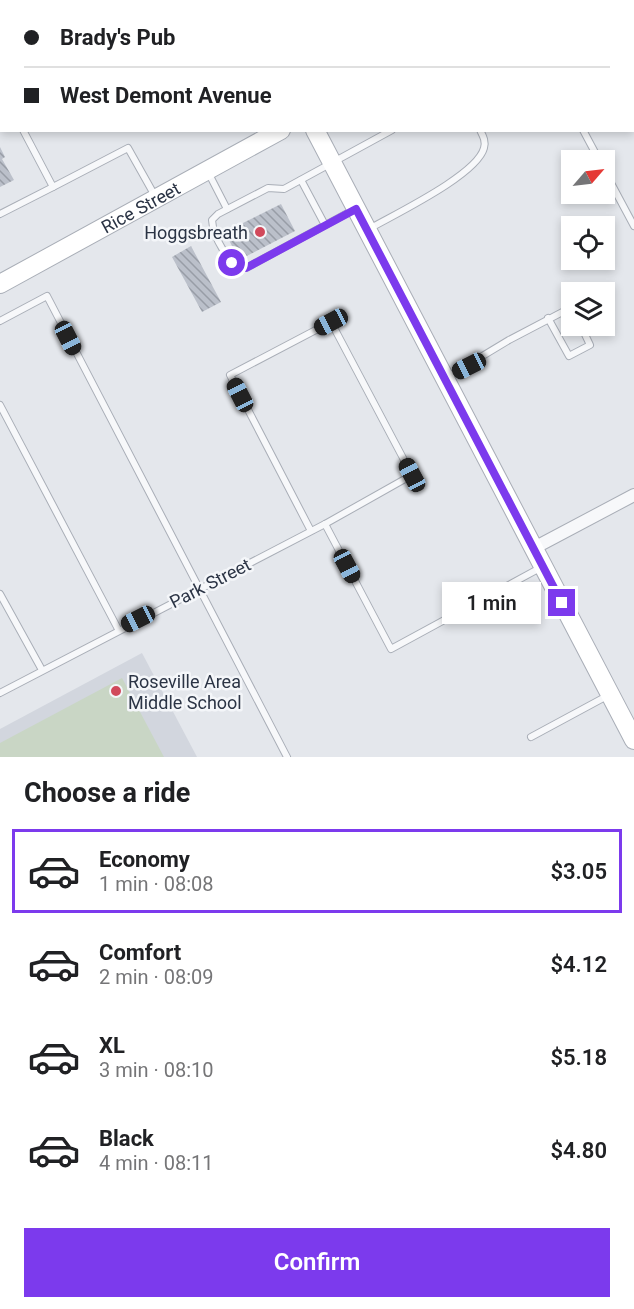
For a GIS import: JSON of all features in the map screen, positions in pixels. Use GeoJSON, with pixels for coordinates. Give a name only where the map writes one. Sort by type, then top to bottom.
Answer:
{"type":"FeatureCollection","features":[{"type":"Feature","properties":{"kind":"street","name":"Rice Street"},"geometry":{"type":"LineString","coordinates":[[0,284],[276,132]]}},
{"type":"Feature","properties":{"kind":"street"},"geometry":{"type":"LineString","coordinates":[[316,132],[634,740]]}},
{"type":"Feature","properties":{"kind":"street"},"geometry":{"type":"LineString","coordinates":[[534,548],[634,495]]}},
{"type":"Feature","properties":{"kind":"lane"},"geometry":{"type":"LineString","coordinates":[[24,132],[53,187]]}},
{"type":"Feature","properties":{"kind":"lane"},"geometry":{"type":"LineString","coordinates":[[356,209],[246,268],[232,263],[213,228],[212,220],[227,208],[267,188],[284,189],[389,132]]}},
{"type":"Feature","properties":{"kind":"lane"},"geometry":{"type":"LineString","coordinates":[[367,230],[465,173],[484,148],[485,140],[481,132]]}},
{"type":"Feature","properties":{"kind":"lane"},"geometry":{"type":"LineString","coordinates":[[584,132],[594,150]]}},
{"type":"Feature","properties":{"kind":"lane"},"geometry":{"type":"LineString","coordinates":[[0,214],[128,148],[157,199]]}},
{"type":"Feature","properties":{"kind":"lane"},"geometry":{"type":"LineString","coordinates":[[207,171],[227,208]]}},
{"type":"Feature","properties":{"kind":"lane"},"geometry":{"type":"LineString","coordinates":[[301,180],[326,225]]}},
{"type":"Feature","properties":{"kind":"lane"},"geometry":{"type":"LineString","coordinates":[[615,191],[634,226]]}},
{"type":"Feature","properties":{"kind":"lane"},"geometry":{"type":"LineString","coordinates":[[0,321],[46,296],[287,757]]}},
{"type":"Feature","properties":{"kind":"lane"},"geometry":{"type":"LineString","coordinates":[[445,379],[561,312]]}},
{"type":"Feature","properties":{"kind":"lane"},"geometry":{"type":"LineString","coordinates":[[548,318],[569,356],[590,345],[586,336]]}},
{"type":"Feature","properties":{"kind":"lane","name":"Park Street"},"geometry":{"type":"LineString","coordinates":[[0,693],[118,629],[325,524],[412,475],[331,322],[230,375],[311,531]]}},
{"type":"Feature","properties":{"kind":"lane"},"geometry":{"type":"LineString","coordinates":[[0,405],[118,629]]}},
{"type":"Feature","properties":{"kind":"lane"},"geometry":{"type":"LineString","coordinates":[[325,524],[391,649],[543,566]]}},
{"type":"Feature","properties":{"kind":"lane"},"geometry":{"type":"LineString","coordinates":[[0,594],[42,670]]}},
{"type":"Feature","properties":{"kind":"lane"},"geometry":{"type":"LineString","coordinates":[[531,737],[610,694]]}},
{"type":"Feature","properties":{"kind":"shaded area","name":"Roseville Area Middle School"},"geometry":{"type":"Polygon","coordinates":[[[142,653],[197,757],[0,757],[0,729],[142,653]]]}},
{"type":"Feature","properties":{"kind":"green space"},"geometry":{"type":"Polygon","coordinates":[[[122,678],[164,757],[0,757],[0,743],[122,678]]]}},
{"type":"Feature","properties":{"kind":"building"},"geometry":{"type":"Polygon","coordinates":[[[0,147],[5,157],[2,159],[14,180],[0,187],[0,147]]]}},
{"type":"Feature","properties":{"kind":"building","name":"Hoggsbreath"},"geometry":{"type":"Polygon","coordinates":[[[281,204],[295,231],[239,260],[225,232],[281,204]]]}},
{"type":"Feature","properties":{"kind":"building"},"geometry":{"type":"Polygon","coordinates":[[[191,246],[221,302],[202,312],[172,257],[191,246]]]}},
{"type":"Feature","properties":{"kind":"place","name":"Hoggsbreath"},"geometry":{"type":"Point","coordinates":[260,232]}},
{"type":"Feature","properties":{"kind":"place","name":"Roseville Area Middle School"},"geometry":{"type":"Point","coordinates":[116,691]}},
{"type":"Feature","properties":{"kind":"route"},"geometry":{"type":"LineString","coordinates":[[232,263],[246,268],[356,209],[562,603]]}}]}
